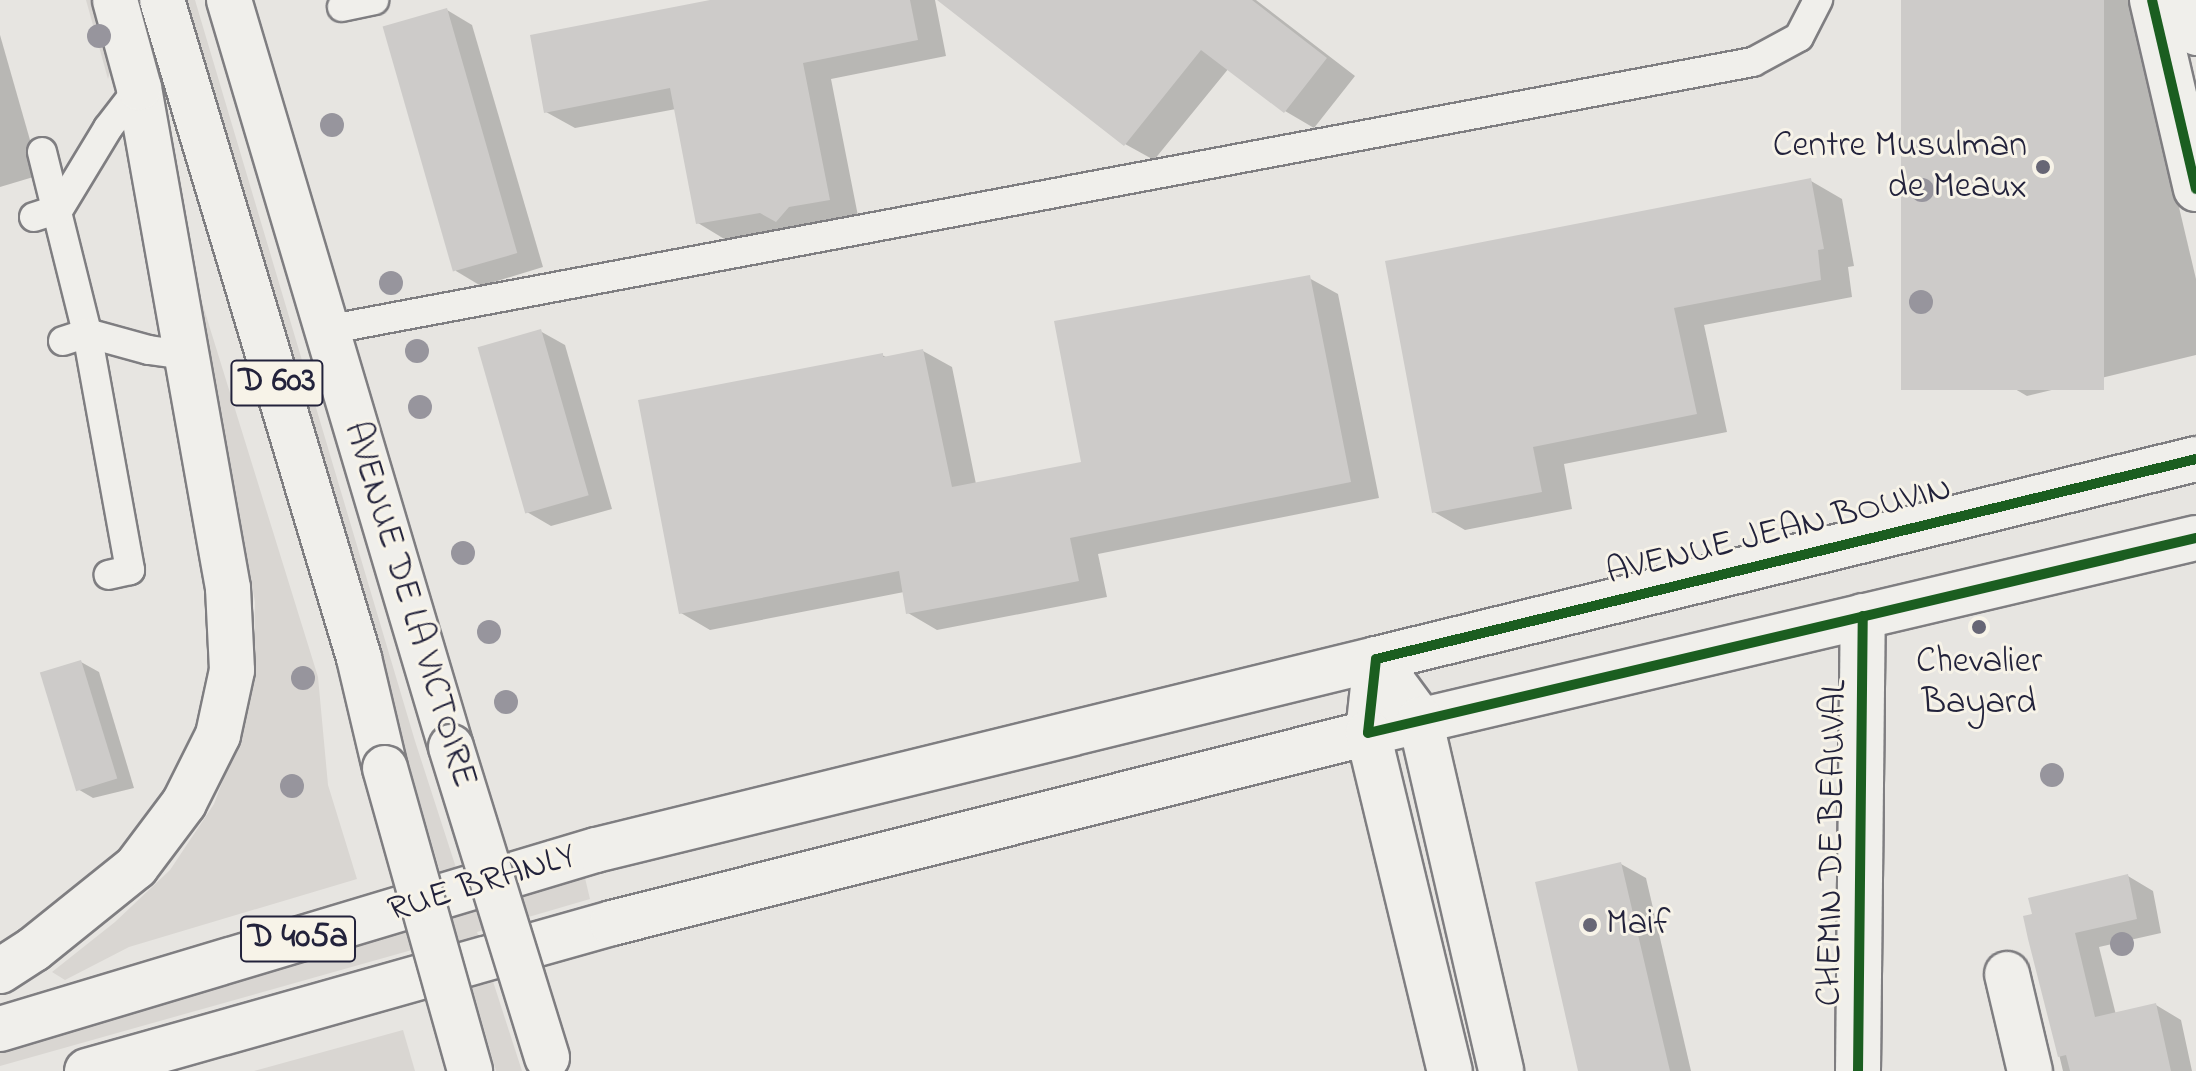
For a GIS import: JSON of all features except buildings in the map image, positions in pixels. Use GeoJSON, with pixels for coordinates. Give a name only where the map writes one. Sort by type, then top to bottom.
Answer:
{"type":"FeatureCollection","features":[{"type":"Feature","properties":{"kind":"main road"},"geometry":{"type":"LineString","coordinates":[[0,971],[34,949],[136,867],[184,803],[218,735],[232,670],[228,588],[139,88],[115,0]]}},
{"type":"Feature","properties":{"kind":"main road","name":"AVENUE DE LA VICTOIRE"},"geometry":{"type":"LineString","coordinates":[[162,0],[359,658],[385,768],[470,1071]]}},
{"type":"Feature","properties":{"kind":"main road","name":"AVENUE DE LA VICTOIRE"},"geometry":{"type":"LineString","coordinates":[[229,0],[451,747],[549,1064]]}},
{"type":"Feature","properties":{"kind":"main road"},"geometry":{"type":"LineString","coordinates":[[2152,0],[2196,189]]}},
{"type":"Feature","properties":{"kind":"main road"},"geometry":{"type":"LineString","coordinates":[[2188,0],[2196,33]]}},
{"type":"Feature","properties":{"kind":"main road","name":"AVENUE JEAN BOUVIN"},"geometry":{"type":"LineString","coordinates":[[596,850],[2192,455]]}},
{"type":"Feature","properties":{"kind":"main road"},"geometry":{"type":"LineString","coordinates":[[1420,719],[2196,538]]}},
{"type":"Feature","properties":{"kind":"main road","name":"CHEMIN DE BEAUVAL"},"geometry":{"type":"LineString","coordinates":[[1858,1071],[1863,616]]}},
{"type":"Feature","properties":{"kind":"main road"},"geometry":{"type":"LineString","coordinates":[[1376,659],[1420,719],[1501,1071]]}},
{"type":"Feature","properties":{"kind":"main road"},"geometry":{"type":"LineString","coordinates":[[1376,659],[1368,733],[1450,1071]]}},
{"type":"Feature","properties":{"kind":"main road","name":"RUE BRANLY"},"geometry":{"type":"LineString","coordinates":[[87,1071],[612,923],[1420,719]]}},
{"type":"Feature","properties":{"kind":"main road","name":"RUE BRANLY"},"geometry":{"type":"LineString","coordinates":[[0,1029],[596,850]]}},
{"type":"Feature","properties":{"kind":"main road"},"geometry":{"type":"LineString","coordinates":[[2007,974],[2030,1071]]}},
{"type":"Feature","properties":{"kind":"lane"},"geometry":{"type":"LineString","coordinates":[[342,7],[374,0]]}},
{"type":"Feature","properties":{"kind":"lane"},"geometry":{"type":"LineString","coordinates":[[326,330],[1753,62],[1799,37],[1818,0]]}},
{"type":"Feature","properties":{"kind":"lane"},"geometry":{"type":"LineString","coordinates":[[47,213],[139,88]]}},
{"type":"Feature","properties":{"kind":"lane"},"geometry":{"type":"LineString","coordinates":[[42,152],[47,213],[98,451],[130,570],[109,575]]}},
{"type":"Feature","properties":{"kind":"lane"},"geometry":{"type":"LineString","coordinates":[[75,337],[185,355]]}},
{"type":"Feature","properties":{"kind":"shaded area"},"geometry":{"type":"Polygon","coordinates":[[[86,0],[95,0],[112,64],[108,79],[86,0]]]}},
{"type":"Feature","properties":{"kind":"shaded area"},"geometry":{"type":"Polygon","coordinates":[[[187,0],[195,0],[415,741],[470,911],[585,878],[590,899],[477,932],[522,1071],[496,1071],[458,937],[0,1066],[0,1046],[453,916],[187,0]]]}},
{"type":"Feature","properties":{"kind":"shaded area"},"geometry":{"type":"Polygon","coordinates":[[[200,296],[318,677],[328,785],[357,879],[129,947],[65,980],[52,972],[115,922],[170,870],[214,804],[243,727],[254,669],[255,602],[200,296]]]}},
{"type":"Feature","properties":{"kind":"shaded area"},"geometry":{"type":"Polygon","coordinates":[[[403,1030],[415,1071],[254,1071],[403,1030]]]}},
{"type":"Feature","properties":{"kind":"cycle path"},"geometry":{"type":"LineString","coordinates":[[2152,0],[2196,189]]}},
{"type":"Feature","properties":{"kind":"cycle path"},"geometry":{"type":"LineString","coordinates":[[2196,459],[1376,659],[1368,733],[2196,538]]}},
{"type":"Feature","properties":{"kind":"cycle path"},"geometry":{"type":"LineString","coordinates":[[1858,1071],[1863,616]]}},
{"type":"Feature","properties":{"kind":"place","name":"Centre Musulman de Meaux"},"geometry":{"type":"Point","coordinates":[2043,167]}},
{"type":"Feature","properties":{"kind":"place","name":"Chevalier Bayard"},"geometry":{"type":"Point","coordinates":[1979,627]}},
{"type":"Feature","properties":{"kind":"place","name":"Maif"},"geometry":{"type":"Point","coordinates":[1590,925]}}]}
